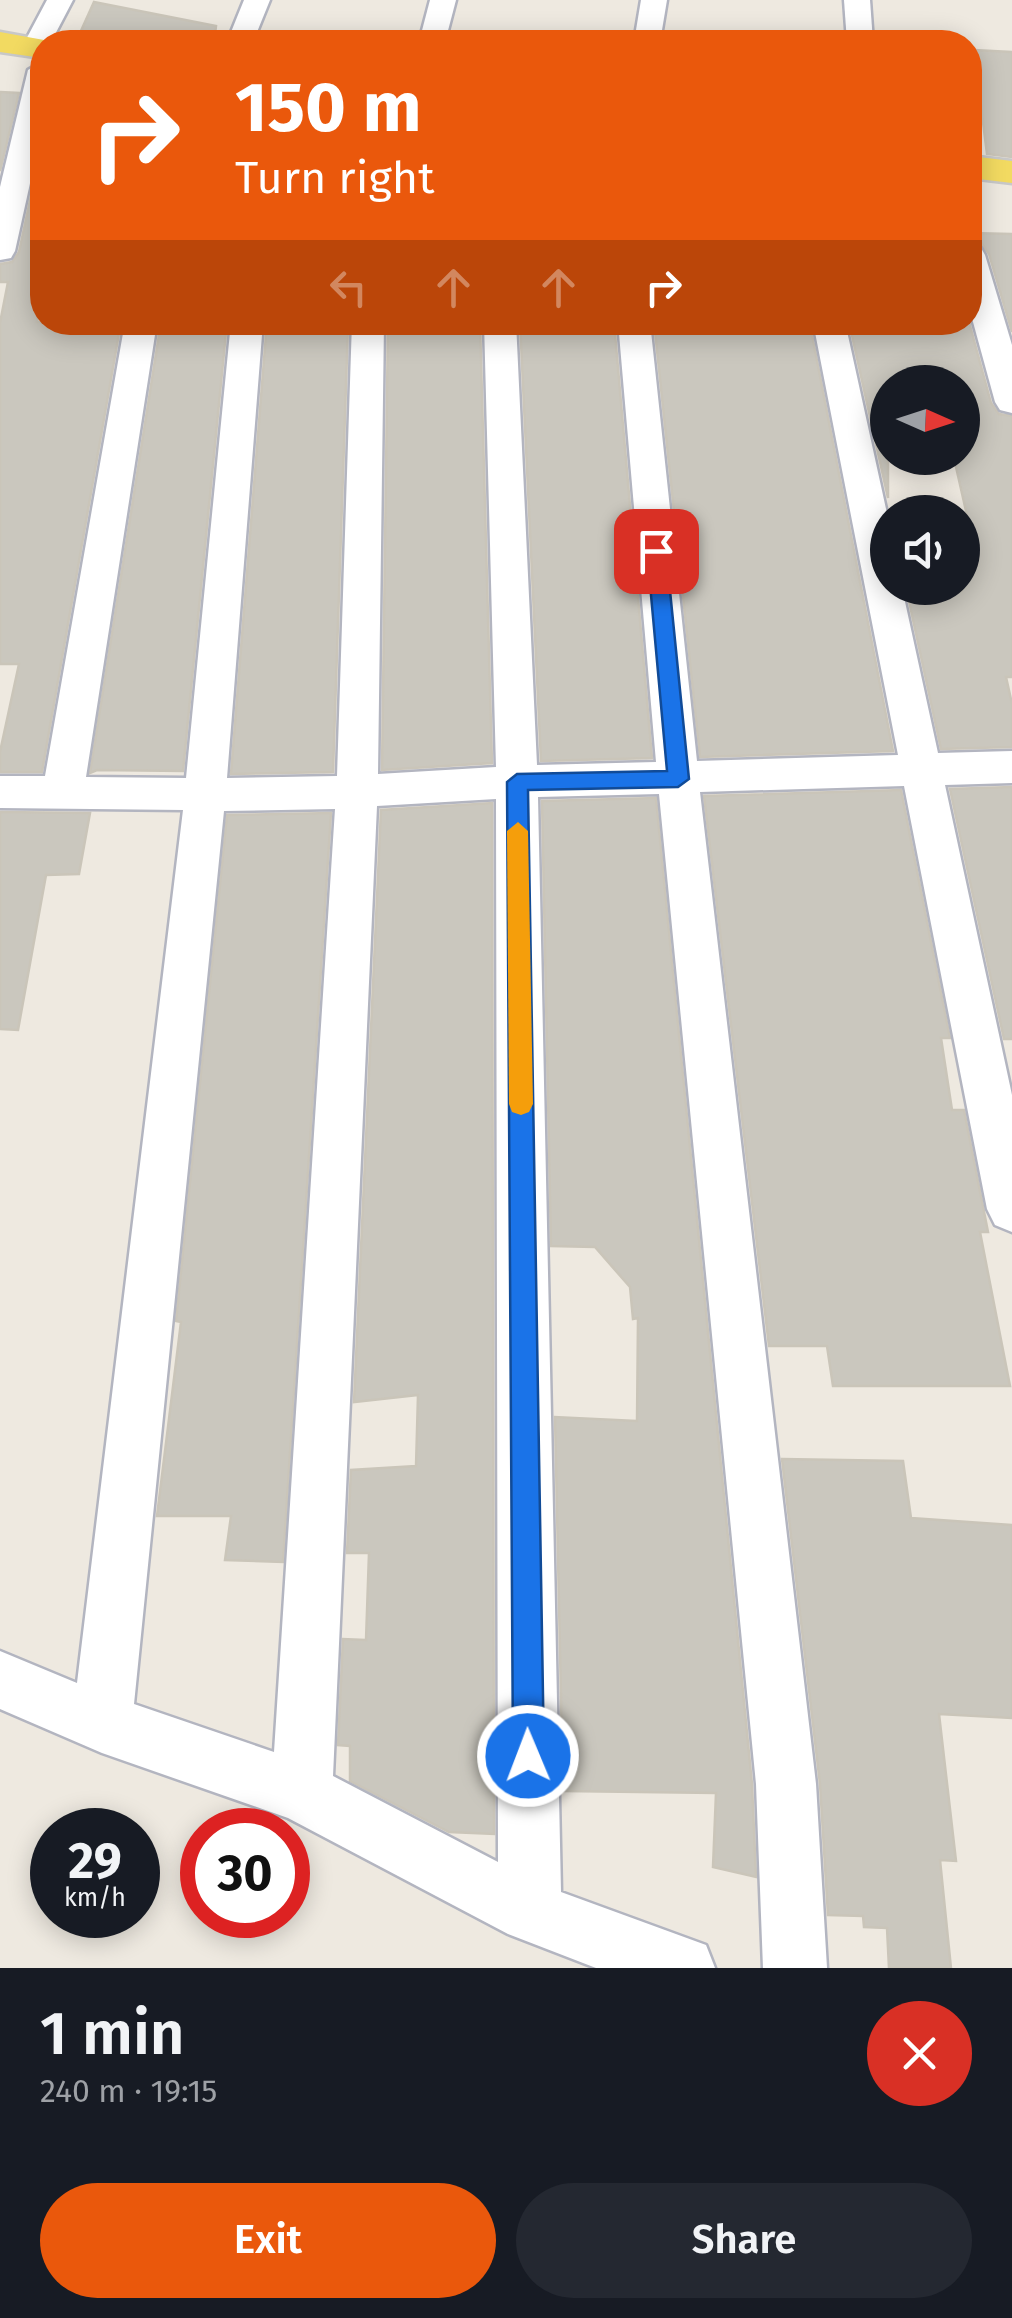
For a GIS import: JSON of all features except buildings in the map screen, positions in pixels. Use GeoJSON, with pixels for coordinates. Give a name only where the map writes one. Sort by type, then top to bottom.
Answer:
{"type":"FeatureCollection","features":[{"type":"Feature","properties":{"kind":"main road"},"geometry":{"type":"LineString","coordinates":[[0,42],[30,55]]}},
{"type":"Feature","properties":{"kind":"main road"},"geometry":{"type":"LineString","coordinates":[[0,64],[30,60]]}},
{"type":"Feature","properties":{"kind":"main road"},"geometry":{"type":"LineString","coordinates":[[982,168],[1012,172]]}},
{"type":"Feature","properties":{"kind":"main road"},"geometry":{"type":"LineString","coordinates":[[982,192],[1012,196]]}},
{"type":"Feature","properties":{"kind":"street"},"geometry":{"type":"LineString","coordinates":[[50,30],[60,0]]}},
{"type":"Feature","properties":{"kind":"street"},"geometry":{"type":"LineString","coordinates":[[245,30],[256,0]]}},
{"type":"Feature","properties":{"kind":"street"},"geometry":{"type":"LineString","coordinates":[[435,30],[443,0]]}},
{"type":"Feature","properties":{"kind":"street"},"geometry":{"type":"LineString","coordinates":[[649,30],[654,0]]}},
{"type":"Feature","properties":{"kind":"street"},"geometry":{"type":"LineString","coordinates":[[857,0],[859,30]]}},
{"type":"Feature","properties":{"kind":"street"},"geometry":{"type":"LineString","coordinates":[[0,251],[30,107]]}},
{"type":"Feature","properties":{"kind":"street"},"geometry":{"type":"LineString","coordinates":[[982,297],[1012,402]]}},
{"type":"Feature","properties":{"kind":"street"},"geometry":{"type":"LineString","coordinates":[[63,790],[139,335]]}},
{"type":"Feature","properties":{"kind":"street"},"geometry":{"type":"LineString","coordinates":[[102,1723],[205,796],[246,335]]}},
{"type":"Feature","properties":{"kind":"street"},"geometry":{"type":"LineString","coordinates":[[302,1792],[358,790],[368,335]]}},
{"type":"Feature","properties":{"kind":"street"},"geometry":{"type":"LineString","coordinates":[[500,335],[517,782],[530,1912]]}},
{"type":"Feature","properties":{"kind":"street"},"geometry":{"type":"LineString","coordinates":[[635,335],[678,779],[786,1784],[795,1968]]}},
{"type":"Feature","properties":{"kind":"street"},"geometry":{"type":"LineString","coordinates":[[832,335],[1012,1209]]}},
{"type":"Feature","properties":{"kind":"street"},"geometry":{"type":"LineString","coordinates":[[0,792],[63,790],[205,796],[1012,767]]}},
{"type":"Feature","properties":{"kind":"street"},"geometry":{"type":"LineString","coordinates":[[0,1680],[102,1723],[302,1792],[530,1912],[684,1968]]}},
{"type":"Feature","properties":{"kind":"slow traffic"},"geometry":{"type":"LineString","coordinates":[[518,831],[521,1104]]}},
{"type":"Feature","properties":{"kind":"route"},"geometry":{"type":"LineString","coordinates":[[528,1756],[517,782],[678,779],[656,551]]}}]}
